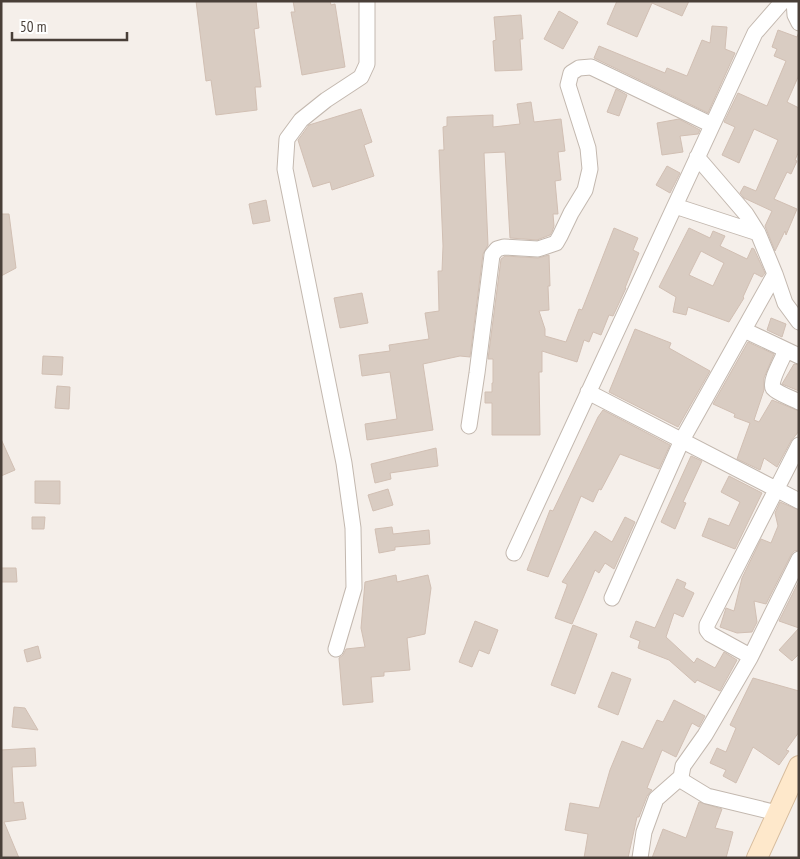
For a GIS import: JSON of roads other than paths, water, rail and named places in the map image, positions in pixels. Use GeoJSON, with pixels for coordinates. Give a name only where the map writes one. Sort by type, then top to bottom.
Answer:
{"type":"FeatureCollection","features":[{"type":"Feature","properties":{"kind":"street"},"geometry":{"type":"LineString","coordinates":[[336,649],[354,588],[353,528],[344,463],[285,169],[287,139],[301,120],[326,100],[361,78],[367,64],[367,1]]}},
{"type":"Feature","properties":{"kind":"street"},"geometry":{"type":"LineString","coordinates":[[514,553],[755,33],[783,1]]}},
{"type":"Feature","properties":{"kind":"street"},"geometry":{"type":"LineString","coordinates":[[794,1],[795,15],[799,23]]}},
{"type":"Feature","properties":{"kind":"street"},"geometry":{"type":"LineString","coordinates":[[468,426],[477,373],[492,255],[497,249],[504,246],[538,249],[556,243],[585,190],[590,168],[588,148],[568,85],[571,73],[579,68],[591,67],[712,124]]}},
{"type":"Feature","properties":{"kind":"street"},"geometry":{"type":"LineString","coordinates":[[697,157],[746,214],[758,233],[785,303],[799,322]]}},
{"type":"Feature","properties":{"kind":"street"},"geometry":{"type":"LineString","coordinates":[[675,206],[758,233]]}},
{"type":"Feature","properties":{"kind":"street"},"geometry":{"type":"LineString","coordinates":[[612,598],[682,440],[775,274]]}},
{"type":"Feature","properties":{"kind":"street"},"geometry":{"type":"LineString","coordinates":[[744,330],[792,353],[773,379],[772,386],[774,390],[799,402]]}},
{"type":"Feature","properties":{"kind":"street"},"geometry":{"type":"LineString","coordinates":[[588,392],[776,490],[799,500]]}},
{"type":"Feature","properties":{"kind":"street"},"geometry":{"type":"LineString","coordinates":[[750,656],[710,634],[707,626],[799,445]]}},
{"type":"Feature","properties":{"kind":"street"},"geometry":{"type":"LineString","coordinates":[[640,858],[644,832],[656,799],[681,777],[683,766],[705,736],[750,656],[799,559]]}},
{"type":"Feature","properties":{"kind":"street"},"geometry":{"type":"LineString","coordinates":[[757,858],[799,766]]}},
{"type":"Feature","properties":{"kind":"street"},"geometry":{"type":"LineString","coordinates":[[681,777],[684,782],[707,796],[777,813]]}}]}
